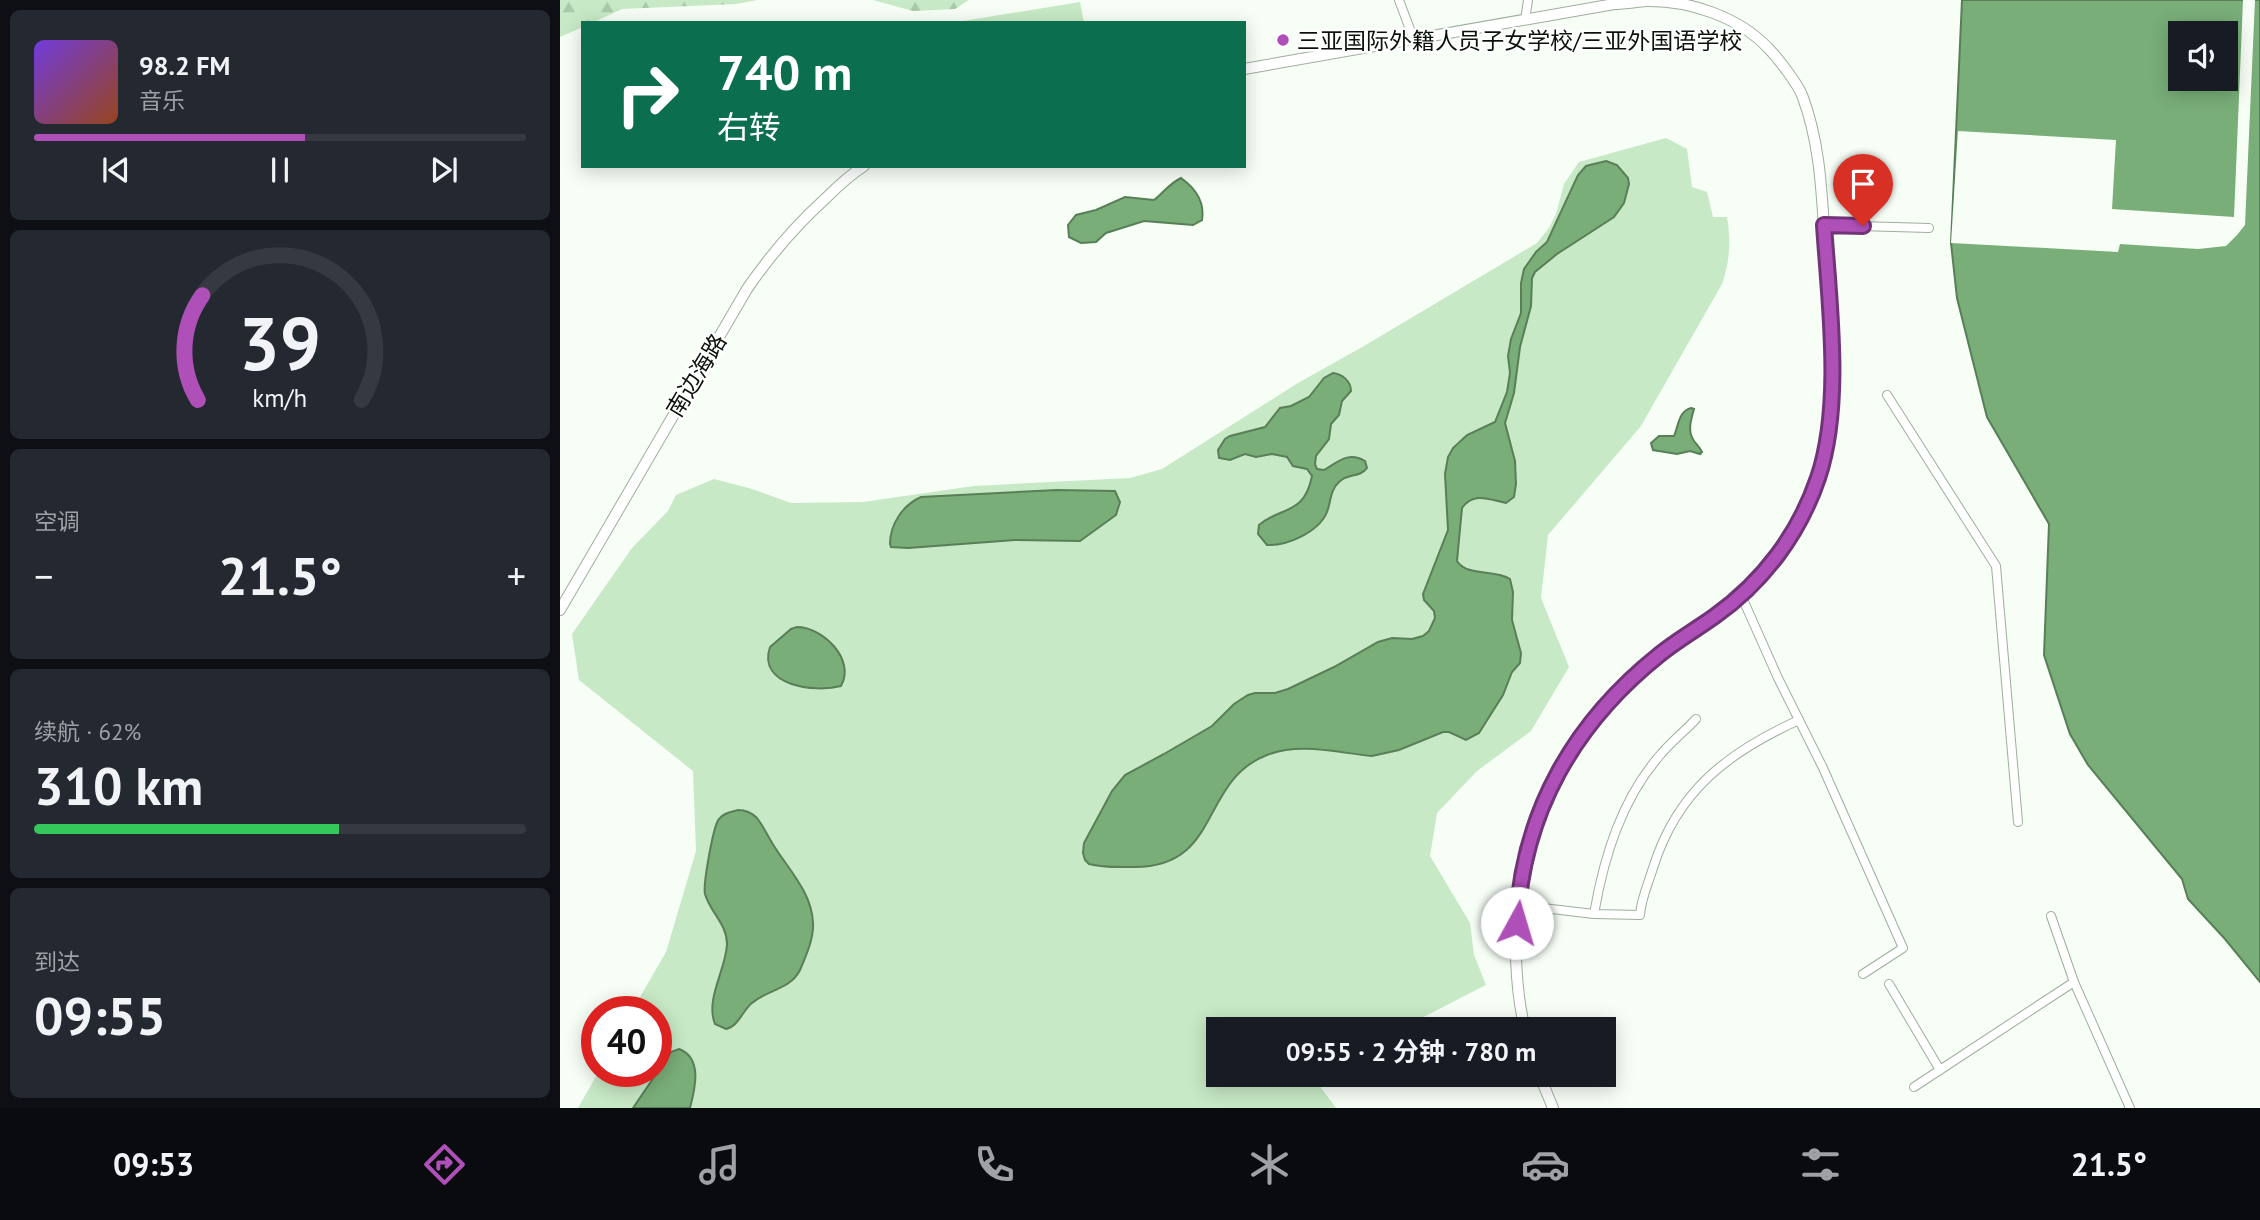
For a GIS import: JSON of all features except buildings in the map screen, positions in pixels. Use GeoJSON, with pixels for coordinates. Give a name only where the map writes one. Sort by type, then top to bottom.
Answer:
{"type":"FeatureCollection","features":[{"type":"Feature","properties":{"kind":"street"},"geometry":{"type":"LineString","coordinates":[[1399,0],[1413,40]]}},
{"type":"Feature","properties":{"kind":"street"},"geometry":{"type":"LineString","coordinates":[[1525,20],[1528,0]]}},
{"type":"Feature","properties":{"kind":"street"},"geometry":{"type":"LineString","coordinates":[[1246,69],[1614,4],[1648,0],[1682,3],[1707,10],[1749,32],[1768,48],[1801,92],[1814,129],[1824,225],[1831,363],[1828,443],[1818,479],[1804,512],[1777,558],[1753,585],[1631,678],[1597,713],[1569,751],[1535,825],[1517,905],[1517,988],[1523,1017]]}},
{"type":"Feature","properties":{"kind":"street","name":"南边海路"},"geometry":{"type":"LineString","coordinates":[[560,610],[747,289],[772,252],[851,174],[861,168]]}},
{"type":"Feature","properties":{"kind":"street"},"geometry":{"type":"LineString","coordinates":[[1824,225],[1929,228]]}},
{"type":"Feature","properties":{"kind":"street"},"geometry":{"type":"LineString","coordinates":[[1887,395],[1996,566],[2018,822]]}},
{"type":"Feature","properties":{"kind":"street"},"geometry":{"type":"LineString","coordinates":[[1741,595],[1778,678],[1829,780],[1903,948],[1863,974]]}},
{"type":"Feature","properties":{"kind":"street"},"geometry":{"type":"LineString","coordinates":[[1594,914],[1607,859],[1623,813],[1661,754],[1696,719]]}},
{"type":"Feature","properties":{"kind":"street"},"geometry":{"type":"LineString","coordinates":[[1517,905],[1594,914],[1640,915],[1658,852],[1678,811],[1693,792],[1719,766],[1740,751],[1799,720]]}},
{"type":"Feature","properties":{"kind":"street"},"geometry":{"type":"LineString","coordinates":[[2051,916],[2074,982],[2130,1108]]}},
{"type":"Feature","properties":{"kind":"street"},"geometry":{"type":"LineString","coordinates":[[1914,1087],[2074,982]]}},
{"type":"Feature","properties":{"kind":"street"},"geometry":{"type":"LineString","coordinates":[[1889,984],[1940,1070]]}},
{"type":"Feature","properties":{"kind":"street"},"geometry":{"type":"LineString","coordinates":[[1544,1087],[1553,1108]]}},
{"type":"Feature","properties":{"kind":"green space"},"geometry":{"type":"Polygon","coordinates":[[[560,0],[757,0],[736,4],[622,9],[596,21],[581,21],[581,28],[560,37],[560,0]]]}},
{"type":"Feature","properties":{"kind":"green space"},"geometry":{"type":"Polygon","coordinates":[[[873,0],[969,0],[955,9],[913,11],[873,0]]]}},
{"type":"Feature","properties":{"kind":"green space"},"geometry":{"type":"Polygon","coordinates":[[[1080,2],[1084,21],[963,21],[1080,2]]]}},
{"type":"Feature","properties":{"kind":"green space"},"geometry":{"type":"Polygon","coordinates":[[[1666,138],[1687,149],[1692,187],[1707,192],[1713,217],[1727,217],[1728,259],[1722,284],[1641,426],[1548,535],[1541,598],[1569,667],[1531,731],[1477,771],[1437,813],[1430,856],[1470,923],[1474,955],[1486,985],[1423,1017],[1206,1017],[1206,1087],[1320,1087],[1336,1108],[578,1108],[590,1087],[672,1087],[672,996],[641,996],[666,952],[696,851],[693,771],[579,680],[572,634],[632,548],[668,511],[676,495],[714,479],[791,503],[863,502],[974,486],[1130,478],[1162,469],[1298,383],[1537,243],[1549,228],[1556,214],[1564,184],[1579,162],[1666,138]]]}},
{"type":"Feature","properties":{"kind":"shaded area"},"geometry":{"type":"Polygon","coordinates":[[[1962,0],[2260,0],[2260,982],[2188,899],[2182,879],[2088,765],[2070,734],[2044,655],[2049,524],[1987,417],[1957,298],[1951,243],[1962,0]]]}},
{"type":"Feature","properties":{"kind":"shaded area"},"geometry":{"type":"Polygon","coordinates":[[[1606,161],[1617,165],[1628,178],[1624,203],[1614,217],[1557,254],[1535,272],[1532,278],[1531,306],[1520,347],[1514,393],[1505,423],[1515,461],[1514,497],[1506,503],[1477,498],[1462,508],[1457,561],[1467,569],[1510,579],[1513,592],[1512,620],[1521,653],[1520,663],[1512,672],[1503,695],[1479,733],[1466,740],[1443,732],[1399,750],[1372,756],[1306,749],[1267,755],[1245,767],[1230,784],[1208,822],[1182,854],[1161,864],[1105,867],[1089,864],[1083,853],[1084,843],[1112,791],[1125,775],[1212,726],[1234,704],[1248,695],[1288,689],[1378,642],[1392,638],[1412,639],[1429,631],[1435,618],[1434,611],[1424,600],[1423,594],[1448,530],[1445,474],[1448,457],[1467,435],[1495,422],[1507,392],[1510,373],[1508,356],[1521,313],[1524,269],[1547,242],[1578,175],[1586,166],[1606,161]]]}},
{"type":"Feature","properties":{"kind":"shaded area"},"geometry":{"type":"Polygon","coordinates":[[[1181,178],[1195,191],[1202,207],[1202,220],[1193,225],[1144,221],[1106,233],[1096,242],[1081,243],[1069,237],[1068,225],[1076,215],[1096,210],[1125,197],[1154,200],[1181,178]]]}},
{"type":"Feature","properties":{"kind":"shaded area"},"geometry":{"type":"Polygon","coordinates":[[[1333,373],[1345,379],[1351,391],[1342,401],[1339,415],[1331,424],[1329,439],[1316,456],[1315,464],[1317,469],[1324,470],[1343,459],[1353,457],[1365,461],[1367,468],[1361,473],[1342,479],[1336,485],[1327,512],[1317,526],[1293,540],[1267,545],[1258,534],[1259,525],[1298,504],[1308,489],[1312,476],[1307,469],[1293,466],[1287,457],[1272,454],[1256,457],[1245,454],[1230,460],[1219,458],[1218,450],[1230,436],[1265,427],[1280,408],[1309,397],[1324,378],[1333,373]]]}},
{"type":"Feature","properties":{"kind":"shaded area"},"geometry":{"type":"Polygon","coordinates":[[[1691,408],[1694,409],[1691,433],[1702,452],[1677,454],[1653,450],[1651,443],[1659,436],[1674,436],[1681,416],[1691,408]]]}},
{"type":"Feature","properties":{"kind":"shaded area"},"geometry":{"type":"Polygon","coordinates":[[[1057,490],[1115,491],[1120,502],[1116,515],[1080,541],[1015,540],[908,548],[891,547],[890,544],[892,529],[899,516],[914,500],[921,497],[1057,490]]]}},
{"type":"Feature","properties":{"kind":"shaded area"},"geometry":{"type":"Polygon","coordinates":[[[797,627],[817,633],[841,656],[844,676],[841,686],[804,687],[791,684],[772,671],[768,660],[770,647],[797,627]]]}},
{"type":"Feature","properties":{"kind":"shaded area"},"geometry":{"type":"Polygon","coordinates":[[[738,810],[749,812],[757,818],[799,882],[812,912],[813,929],[807,953],[796,977],[785,986],[752,1003],[734,1025],[726,1029],[715,1024],[713,1005],[726,954],[726,937],[707,900],[705,888],[709,856],[719,819],[738,810]]]}},
{"type":"Feature","properties":{"kind":"shaded area"},"geometry":{"type":"Polygon","coordinates":[[[679,1049],[692,1059],[695,1083],[690,1108],[633,1108],[647,1087],[672,1087],[672,1052],[679,1049]]]}},
{"type":"Feature","properties":{"kind":"pier"},"geometry":{"type":"Polygon","coordinates":[[[2243,0],[2255,0],[2245,225],[2226,246],[2198,249],[2120,244],[2118,252],[1951,243],[1958,131],[2116,140],[2112,209],[2234,217],[2243,0]]]}},
{"type":"Feature","properties":{"kind":"place","name":"三亚国际外籍人员子女学校/三亚外国语学校"},"geometry":{"type":"Point","coordinates":[1283,40]}},
{"type":"Feature","properties":{"kind":"route"},"geometry":{"type":"LineString","coordinates":[[1517,923],[1517,905],[1535,825],[1569,751],[1597,713],[1631,678],[1753,585],[1777,558],[1804,512],[1818,479],[1828,443],[1831,416],[1830,320],[1824,225],[1863,226]]}}]}
